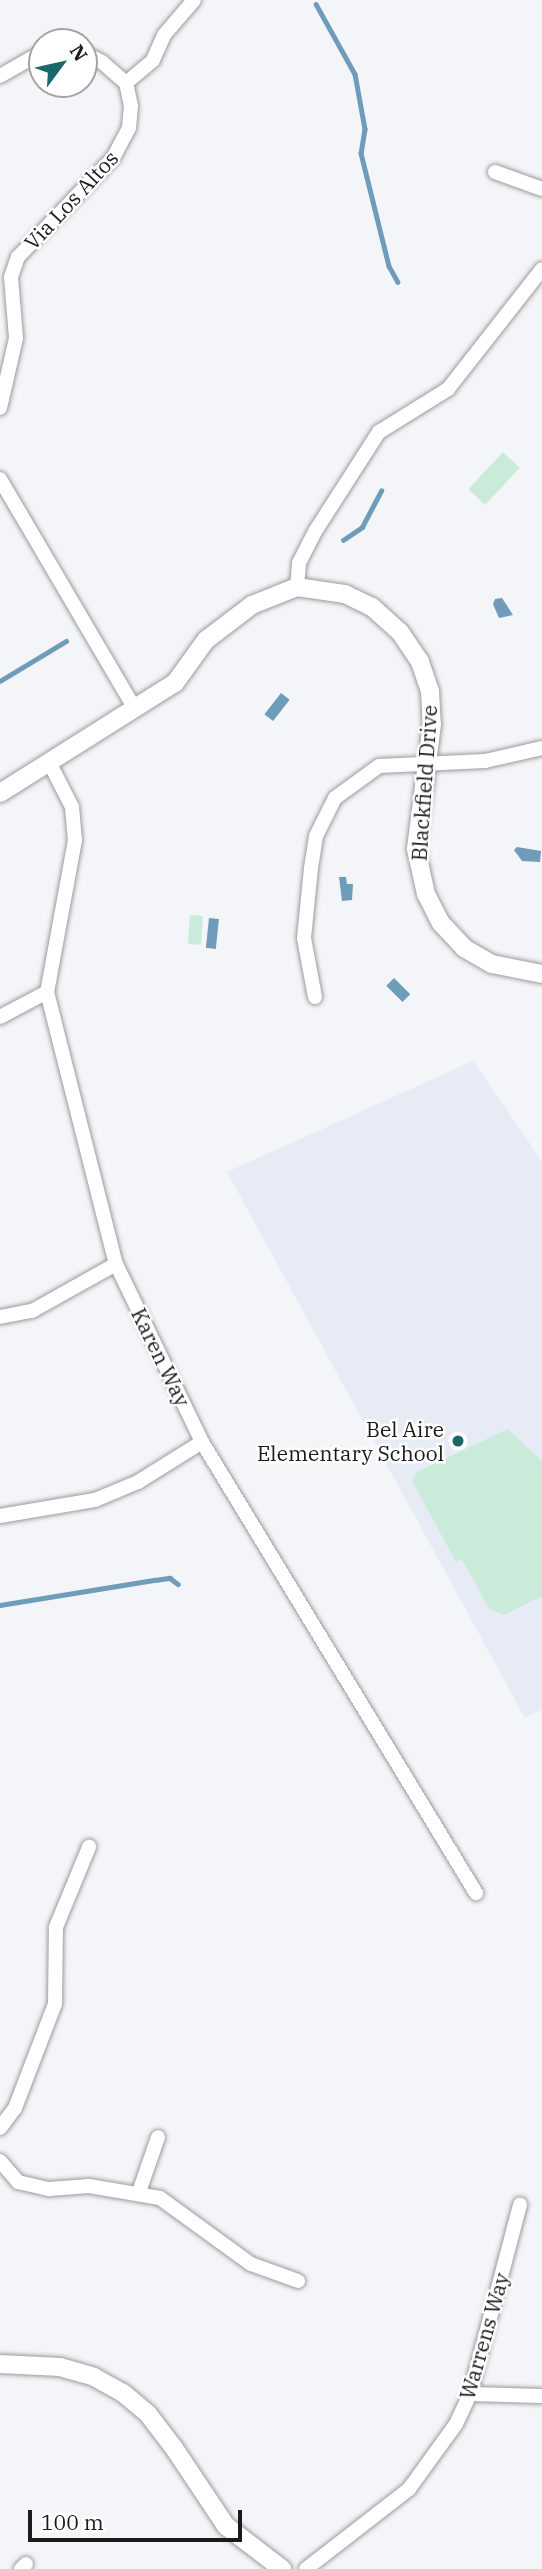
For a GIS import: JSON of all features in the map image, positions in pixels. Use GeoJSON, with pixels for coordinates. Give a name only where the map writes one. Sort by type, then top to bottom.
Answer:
{"type":"FeatureCollection","features":[{"type":"Feature","properties":{"kind":"street"},"geometry":{"type":"LineString","coordinates":[[98,60],[126,83],[153,60],[164,35],[194,0]]}},
{"type":"Feature","properties":{"kind":"street"},"geometry":{"type":"LineString","coordinates":[[0,76],[28,60]]}},
{"type":"Feature","properties":{"kind":"street","name":"Via Los Altos"},"geometry":{"type":"LineString","coordinates":[[0,408],[16,338],[11,277],[18,257],[123,144],[131,106],[126,83]]}},
{"type":"Feature","properties":{"kind":"street"},"geometry":{"type":"LineString","coordinates":[[495,172],[542,189]]}},
{"type":"Feature","properties":{"kind":"street"},"geometry":{"type":"LineString","coordinates":[[297,587],[299,563],[316,530],[379,432],[448,389],[542,269]]}},
{"type":"Feature","properties":{"kind":"street"},"geometry":{"type":"LineString","coordinates":[[0,480],[135,709]]}},
{"type":"Feature","properties":{"kind":"street","name":"Blackfield Drive"},"geometry":{"type":"LineString","coordinates":[[0,793],[175,683],[206,640],[252,605],[297,587],[327,589],[357,598],[386,618],[412,647],[430,691],[428,763],[416,849],[426,894],[442,923],[464,948],[492,964],[542,974]]}},
{"type":"Feature","properties":{"kind":"street"},"geometry":{"type":"LineString","coordinates":[[315,997],[304,938],[316,836],[324,815],[349,784],[379,766],[485,761],[542,748]]}},
{"type":"Feature","properties":{"kind":"street","name":"Karen Way"},"geometry":{"type":"LineString","coordinates":[[49,762],[72,807],[75,840],[47,992],[117,1264],[202,1442],[476,1893]]}},
{"type":"Feature","properties":{"kind":"street"},"geometry":{"type":"LineString","coordinates":[[0,1017],[47,992]]}},
{"type":"Feature","properties":{"kind":"street"},"geometry":{"type":"LineString","coordinates":[[0,1317],[32,1311],[117,1264]]}},
{"type":"Feature","properties":{"kind":"street"},"geometry":{"type":"LineString","coordinates":[[0,1516],[95,1500],[138,1482],[202,1442]]}},
{"type":"Feature","properties":{"kind":"street"},"geometry":{"type":"LineString","coordinates":[[0,2128],[15,2108],[55,2004],[56,1927],[89,1847]]}},
{"type":"Feature","properties":{"kind":"street"},"geometry":{"type":"LineString","coordinates":[[139,2192],[158,2137]]}},
{"type":"Feature","properties":{"kind":"street"},"geometry":{"type":"LineString","coordinates":[[0,2161],[18,2182],[49,2189],[89,2186],[139,2192],[182,2210],[251,2264],[298,2281]]}},
{"type":"Feature","properties":{"kind":"street","name":"Warrens Way"},"geometry":{"type":"LineString","coordinates":[[306,2569],[409,2489],[456,2424],[470,2394],[520,2205]]}},
{"type":"Feature","properties":{"kind":"street"},"geometry":{"type":"LineString","coordinates":[[0,2364],[60,2367],[94,2377],[123,2393],[148,2414],[226,2526],[282,2569]]}},
{"type":"Feature","properties":{"kind":"street"},"geometry":{"type":"LineString","coordinates":[[470,2394],[542,2396]]}},
{"type":"Feature","properties":{"kind":"shaded area","name":"Bel Aire Elementary School"},"geometry":{"type":"Polygon","coordinates":[[[473,1061],[542,1161],[542,1710],[525,1718],[227,1172],[473,1061]]]}},
{"type":"Feature","properties":{"kind":"green space"},"geometry":{"type":"Polygon","coordinates":[[[503,452],[520,468],[485,505],[468,489],[503,452]]]}},
{"type":"Feature","properties":{"kind":"green space"},"geometry":{"type":"Polygon","coordinates":[[[190,915],[203,916],[201,945],[188,944],[190,915]]]}},
{"type":"Feature","properties":{"kind":"green space"},"geometry":{"type":"Polygon","coordinates":[[[508,1429],[542,1461],[542,1596],[504,1615],[489,1609],[462,1559],[456,1562],[412,1481],[417,1472],[508,1429]]]}},
{"type":"Feature","properties":{"kind":"water"},"geometry":{"type":"Polygon","coordinates":[[[502,598],[513,615],[499,618],[493,604],[495,599],[502,598]]]}},
{"type":"Feature","properties":{"kind":"water"},"geometry":{"type":"Polygon","coordinates":[[[281,693],[290,700],[273,721],[264,714],[281,693]]]}},
{"type":"Feature","properties":{"kind":"water"},"geometry":{"type":"Polygon","coordinates":[[[517,847],[541,851],[540,862],[522,861],[514,850],[517,847]]]}},
{"type":"Feature","properties":{"kind":"water"},"geometry":{"type":"Polygon","coordinates":[[[339,877],[346,877],[347,884],[353,884],[352,900],[342,901],[339,877]]]}},
{"type":"Feature","properties":{"kind":"water"},"geometry":{"type":"Polygon","coordinates":[[[209,918],[219,919],[216,949],[206,948],[209,918]]]}},
{"type":"Feature","properties":{"kind":"water"},"geometry":{"type":"Polygon","coordinates":[[[394,978],[410,994],[402,1002],[386,986],[394,978]]]}},
{"type":"Feature","properties":{"kind":"waterway"},"geometry":{"type":"LineString","coordinates":[[316,4],[355,74],[365,129],[361,153],[389,266],[398,282]]}},
{"type":"Feature","properties":{"kind":"waterway"},"geometry":{"type":"LineString","coordinates":[[343,540],[362,527],[381,491]]}},
{"type":"Feature","properties":{"kind":"waterway"},"geometry":{"type":"LineString","coordinates":[[0,681],[66,641]]}},
{"type":"Feature","properties":{"kind":"waterway"},"geometry":{"type":"LineString","coordinates":[[0,1605],[170,1578],[178,1584]]}},
{"type":"Feature","properties":{"kind":"place","name":"Bel Aire Elementary School"},"geometry":{"type":"Point","coordinates":[458,1441]}}]}
